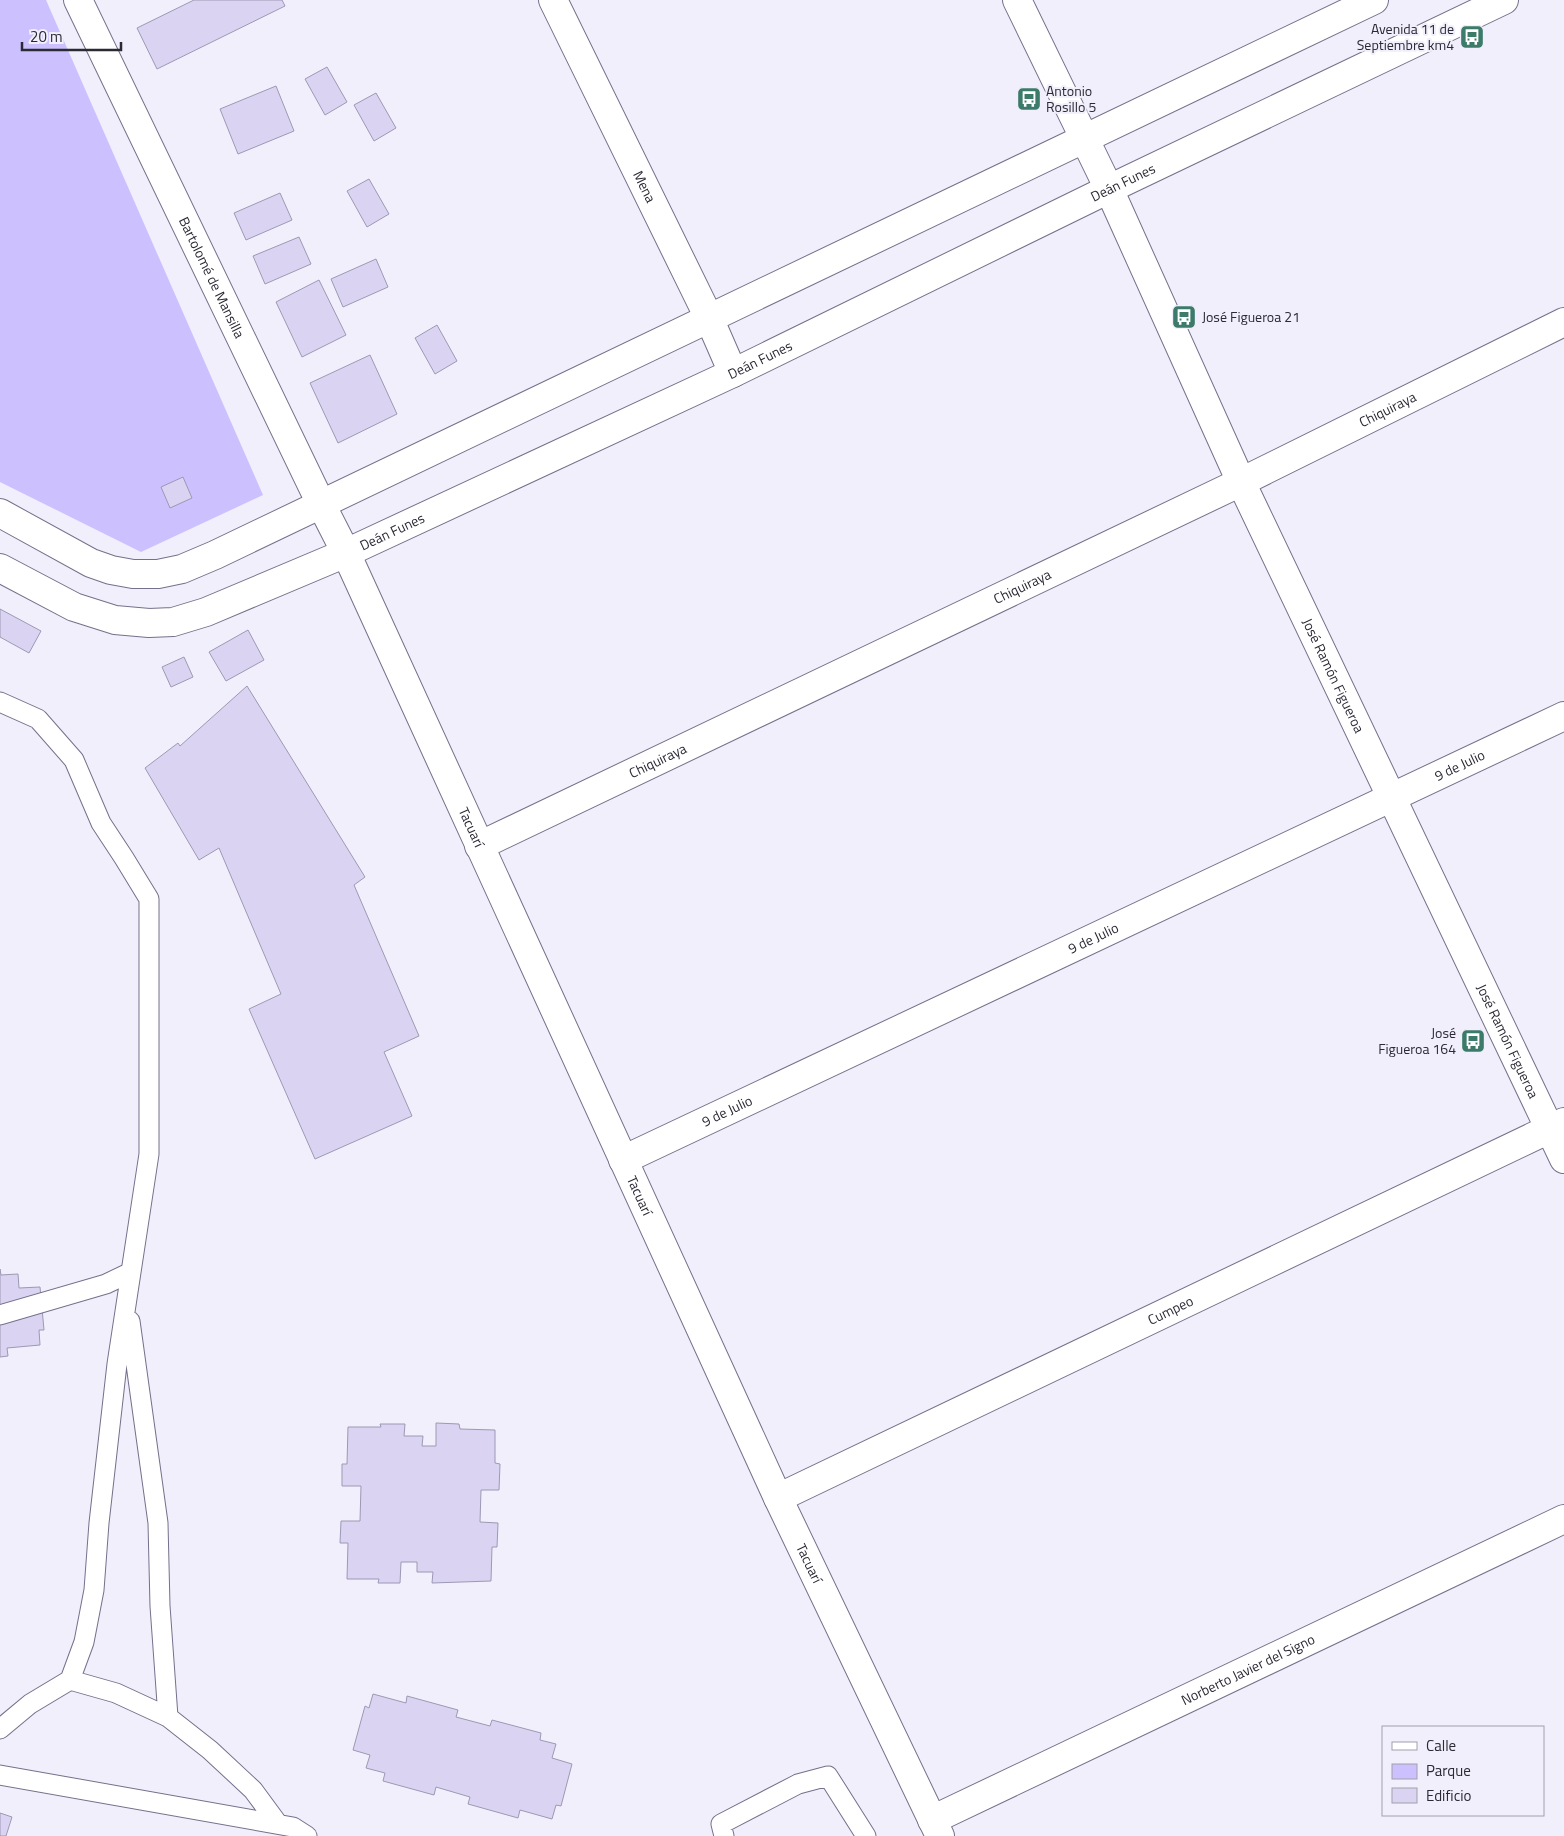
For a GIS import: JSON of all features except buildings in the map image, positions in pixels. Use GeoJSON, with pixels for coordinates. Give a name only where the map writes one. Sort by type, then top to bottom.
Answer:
{"type":"FeatureCollection","features":[{"type":"Feature","properties":{"kind":"street","name":"Bartolomé de Mansilla"},"geometry":{"type":"LineString","coordinates":[[78,0],[320,504],[346,553]]}},
{"type":"Feature","properties":{"kind":"street","name":"Mena"},"geometry":{"type":"LineString","coordinates":[[553,0],[709,318],[733,373]]}},
{"type":"Feature","properties":{"kind":"street","name":"José Ramón Figueroa"},"geometry":{"type":"LineString","coordinates":[[1018,0],[1109,189],[1241,482],[1391,799],[1556,1126],[1564,1159]]}},
{"type":"Feature","properties":{"kind":"street"},"geometry":{"type":"LineString","coordinates":[[0,513],[91,563],[111,570],[133,574],[158,574],[182,569],[215,556],[1374,0]]}},
{"type":"Feature","properties":{"kind":"street","name":"Deán Funes"},"geometry":{"type":"LineString","coordinates":[[0,568],[74,607],[115,620],[149,623],[173,622],[206,612],[346,553],[733,373],[1109,189],[1472,7],[1504,0]]}},
{"type":"Feature","properties":{"kind":"street","name":"Chiquiraya"},"geometry":{"type":"LineString","coordinates":[[479,846],[1241,482],[1564,322]]}},
{"type":"Feature","properties":{"kind":"street","name":"Tacuarí"},"geometry":{"type":"LineString","coordinates":[[346,553],[778,1498],[936,1828]]}},
{"type":"Feature","properties":{"kind":"street","name":"9 de Julio"},"geometry":{"type":"LineString","coordinates":[[623,1160],[1564,716]]}},
{"type":"Feature","properties":{"kind":"street","name":"Cumpeo"},"geometry":{"type":"LineString","coordinates":[[778,1498],[1556,1126]]}},
{"type":"Feature","properties":{"kind":"street","name":"Norberto Javier del Signo"},"geometry":{"type":"LineString","coordinates":[[936,1828],[1564,1520]]}},
{"type":"Feature","properties":{"kind":"lane"},"geometry":{"type":"LineString","coordinates":[[0,702],[38,719],[74,760],[101,823],[149,899],[149,1154],[118,1364],[100,1513],[94,1590],[84,1642],[70,1680],[30,1704],[0,1729]]}},
{"type":"Feature","properties":{"kind":"lane"},"geometry":{"type":"LineString","coordinates":[[0,1315],[106,1284],[132,1272]]}},
{"type":"Feature","properties":{"kind":"lane"},"geometry":{"type":"LineString","coordinates":[[127,1298],[158,1523],[160,1606],[168,1717]]}},
{"type":"Feature","properties":{"kind":"lane"},"geometry":{"type":"LineString","coordinates":[[70,1680],[116,1693],[168,1717],[210,1750],[253,1790],[278,1824]]}},
{"type":"Feature","properties":{"kind":"lane"},"geometry":{"type":"LineString","coordinates":[[0,1775],[278,1824],[293,1827],[307,1836]]}},
{"type":"Feature","properties":{"kind":"lane"},"geometry":{"type":"LineString","coordinates":[[724,1836],[721,1824],[798,1784],[828,1776],[866,1836]]}},
{"type":"Feature","properties":{"kind":"green space"},"geometry":{"type":"Polygon","coordinates":[[[0,0],[46,0],[263,495],[141,552],[0,482],[0,0]]]}},
{"type":"Feature","properties":{"kind":"place","name":"Avenida 11 de Septiembre km4"},"geometry":{"type":"Point","coordinates":[1472,37]}},
{"type":"Feature","properties":{"kind":"place","name":"Antonio Rosillo 5"},"geometry":{"type":"Point","coordinates":[1029,99]}},
{"type":"Feature","properties":{"kind":"place","name":"José Figueroa 21"},"geometry":{"type":"Point","coordinates":[1184,317]}},
{"type":"Feature","properties":{"kind":"place","name":"José Figueroa 164"},"geometry":{"type":"Point","coordinates":[1473,1041]}}]}
